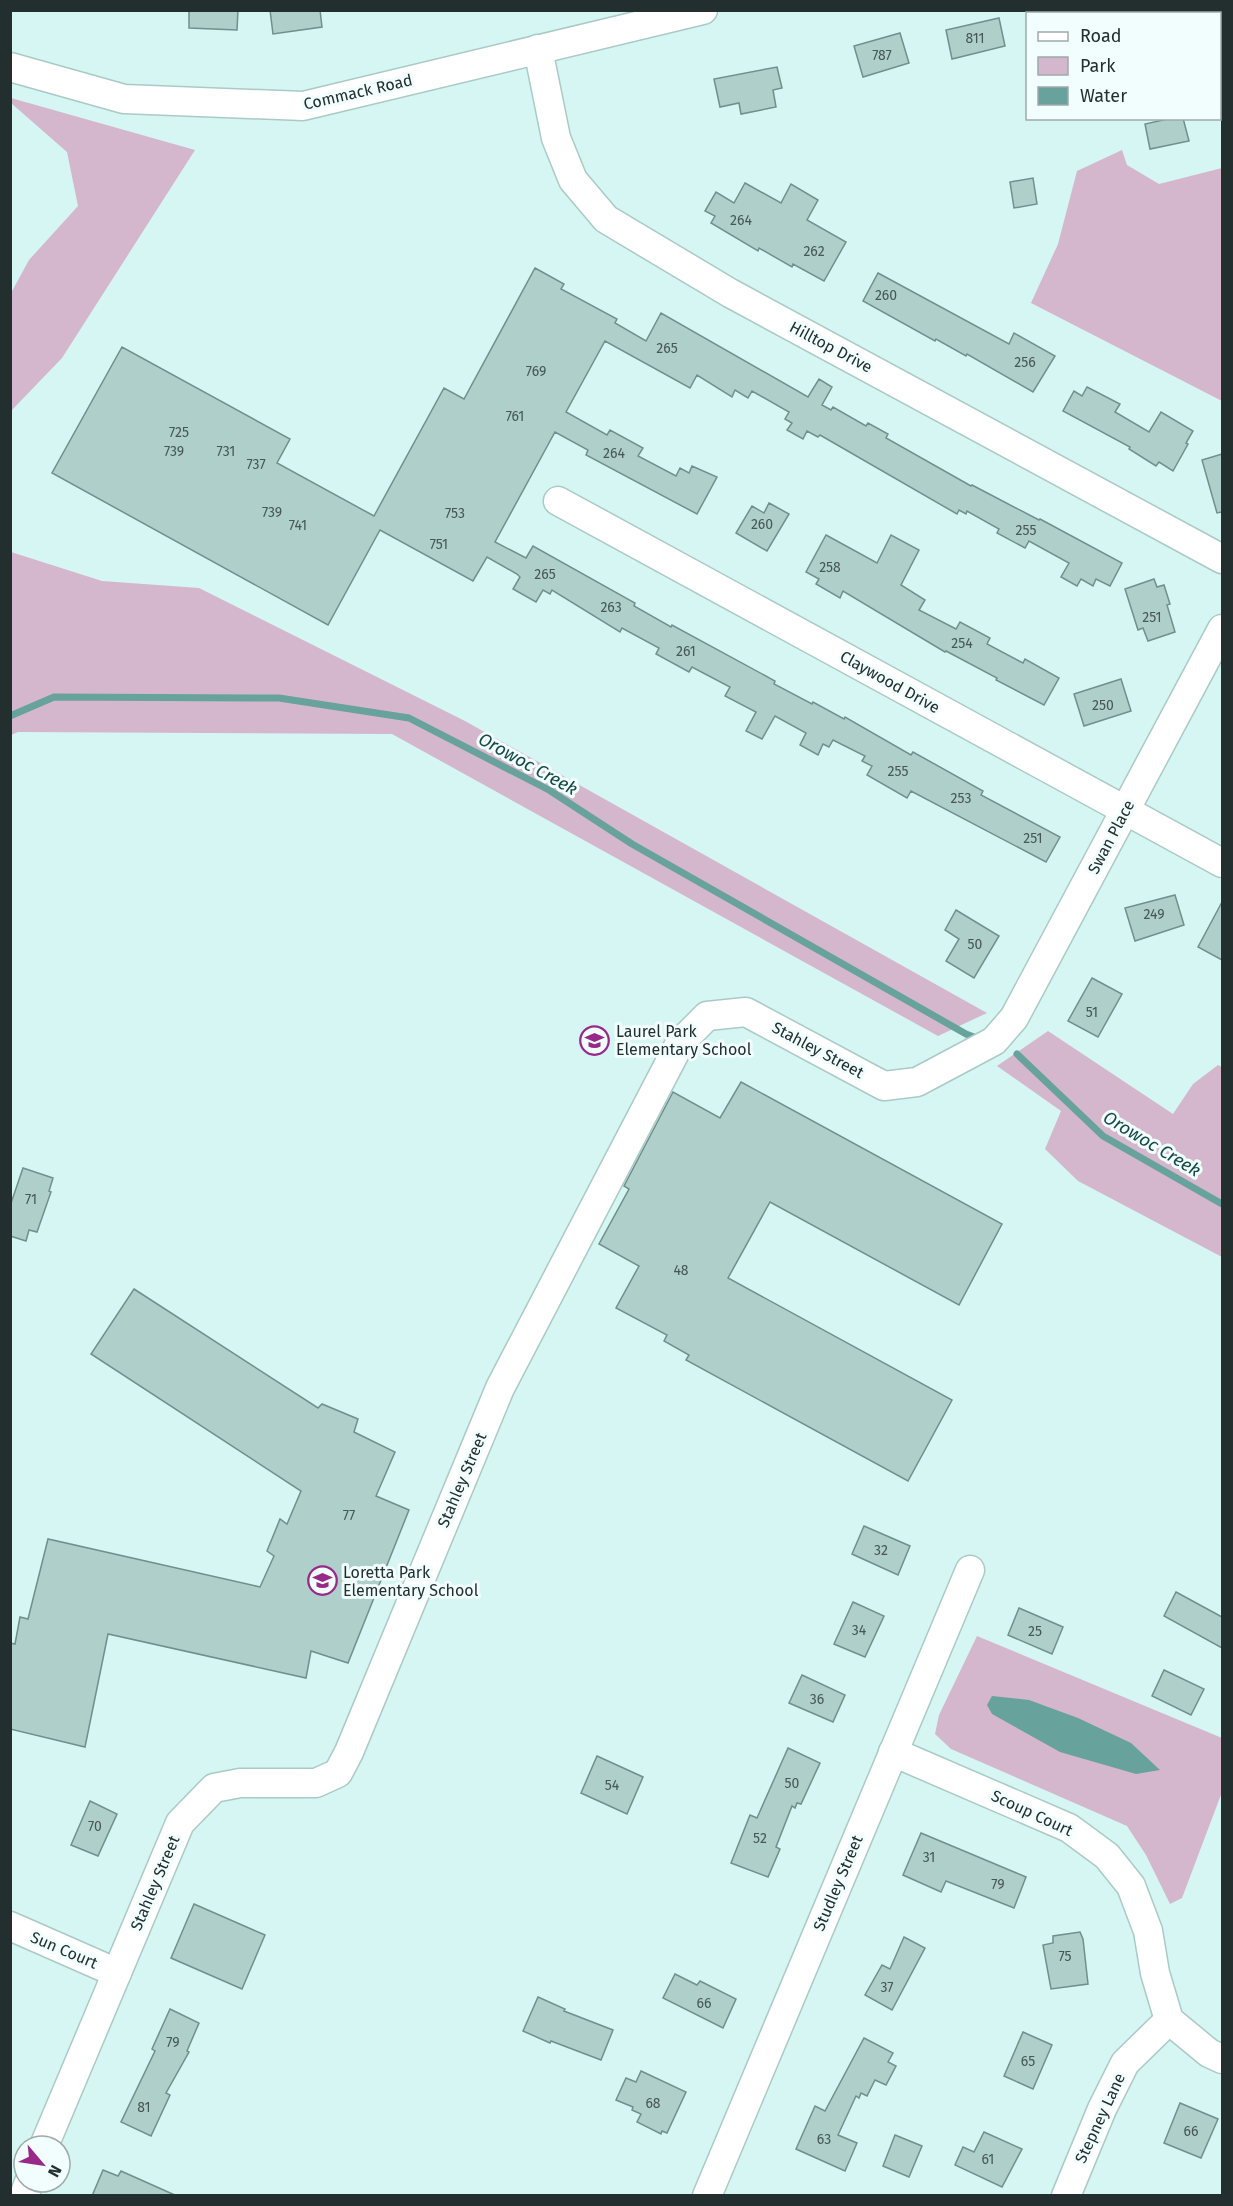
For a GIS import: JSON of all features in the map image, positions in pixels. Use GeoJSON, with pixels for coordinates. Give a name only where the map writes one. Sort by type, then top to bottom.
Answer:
{"type":"FeatureCollection","features":[{"type":"Feature","properties":{"kind":"street","name":"Commack Road"},"geometry":{"type":"LineString","coordinates":[[10,67],[124,99],[303,106],[703,10]]}},
{"type":"Feature","properties":{"kind":"street","name":"Hilltop Drive"},"geometry":{"type":"LineString","coordinates":[[538,49],[556,138],[573,180],[606,219],[730,293],[1222,559]]}},
{"type":"Feature","properties":{"kind":"street","name":"Claywood Drive"},"geometry":{"type":"LineString","coordinates":[[558,501],[1222,863]]}},
{"type":"Feature","properties":{"kind":"street","name":"Swan Place"},"geometry":{"type":"LineString","coordinates":[[994,1041],[1014,1018],[1222,629]]}},
{"type":"Feature","properties":{"kind":"street","name":"Stahley Street"},"geometry":{"type":"LineString","coordinates":[[49,2134],[180,1824],[214,1788],[240,1783],[316,1783],[338,1773],[349,1752],[500,1388],[680,1043],[707,1016],[746,1012],[884,1086],[917,1082],[994,1041]]}},
{"type":"Feature","properties":{"kind":"street","name":"Studley Street"},"geometry":{"type":"LineString","coordinates":[[707,2196],[970,1570]]}},
{"type":"Feature","properties":{"kind":"street","name":"Scoup Court"},"geometry":{"type":"LineString","coordinates":[[893,1752],[1069,1828],[1107,1856],[1131,1886],[1148,1931],[1155,1973],[1169,2020]]}},
{"type":"Feature","properties":{"kind":"street","name":"Sun Court"},"geometry":{"type":"LineString","coordinates":[[10,1926],[117,1973]]}},
{"type":"Feature","properties":{"kind":"street"},"geometry":{"type":"LineString","coordinates":[[1169,2020],[1209,2053],[1222,2059]]}},
{"type":"Feature","properties":{"kind":"street","name":"Stepney Lane"},"geometry":{"type":"LineString","coordinates":[[1066,2196],[1102,2109],[1125,2064],[1169,2020]]}},
{"type":"Feature","properties":{"kind":"green space"},"geometry":{"type":"Polygon","coordinates":[[[11,98],[195,150],[62,358],[11,411],[11,293],[29,260],[78,206],[67,152],[11,103],[11,98]]]}},
{"type":"Feature","properties":{"kind":"green space"},"geometry":{"type":"Polygon","coordinates":[[[1122,150],[1127,165],[1159,184],[1222,168],[1222,401],[1031,303],[1058,244],[1077,171],[1122,150]]]}},
{"type":"Feature","properties":{"kind":"green space"},"geometry":{"type":"Polygon","coordinates":[[[11,552],[102,581],[199,588],[465,721],[987,1013],[938,1036],[392,734],[18,732],[11,735],[11,552]]]}},
{"type":"Feature","properties":{"kind":"green space"},"geometry":{"type":"Polygon","coordinates":[[[1048,1031],[1173,1114],[1193,1084],[1218,1065],[1222,1067],[1222,1257],[1078,1181],[1045,1149],[1061,1111],[997,1066],[1048,1031]]]}},
{"type":"Feature","properties":{"kind":"green space"},"geometry":{"type":"Polygon","coordinates":[[[977,1636],[1222,1738],[1222,1792],[1182,1898],[1170,1904],[1146,1855],[1127,1826],[951,1749],[935,1734],[939,1715],[977,1636]]]}},
{"type":"Feature","properties":{"kind":"water"},"geometry":{"type":"Polygon","coordinates":[[[992,1696],[1029,1700],[1078,1718],[1131,1743],[1160,1770],[1136,1774],[1060,1752],[992,1714],[987,1705],[992,1696]]]}},
{"type":"Feature","properties":{"kind":"building"},"geometry":{"type":"Polygon","coordinates":[[[189,10],[238,10],[237,30],[189,28],[189,10]]]}},
{"type":"Feature","properties":{"kind":"building"},"geometry":{"type":"Polygon","coordinates":[[[270,10],[320,10],[322,27],[273,34],[270,10]]]}},
{"type":"Feature","properties":{"kind":"building"},"geometry":{"type":"Polygon","coordinates":[[[999,18],[1005,46],[952,59],[946,30],[999,18]]]}},
{"type":"Feature","properties":{"kind":"building"},"geometry":{"type":"Polygon","coordinates":[[[900,33],[909,63],[863,77],[854,46],[900,33]]]}},
{"type":"Feature","properties":{"kind":"building"},"geometry":{"type":"Polygon","coordinates":[[[777,67],[782,88],[773,90],[776,107],[741,114],[739,103],[720,107],[714,79],[777,67]]]}},
{"type":"Feature","properties":{"kind":"building"},"geometry":{"type":"Polygon","coordinates":[[[1163,120],[1184,120],[1189,141],[1150,149],[1145,124],[1163,120]]]}},
{"type":"Feature","properties":{"kind":"building"},"geometry":{"type":"Polygon","coordinates":[[[1033,178],[1037,204],[1014,208],[1010,182],[1033,178]]]}},
{"type":"Feature","properties":{"kind":"building"},"geometry":{"type":"Polygon","coordinates":[[[745,183],[781,203],[791,184],[818,200],[807,220],[846,242],[824,281],[793,264],[792,267],[759,248],[758,251],[711,223],[715,216],[705,211],[716,192],[734,203],[745,183]]]}},
{"type":"Feature","properties":{"kind":"building"},"geometry":{"type":"Polygon","coordinates":[[[535,268],[564,284],[561,289],[617,319],[615,323],[646,341],[661,313],[808,397],[819,379],[832,387],[822,405],[831,410],[833,407],[866,426],[868,423],[888,434],[886,438],[971,486],[1040,519],[1122,563],[1110,586],[1096,579],[1093,586],[1081,579],[1077,586],[1061,577],[1069,563],[1029,541],[1025,548],[997,533],[999,529],[967,511],[966,514],[959,510],[957,514],[820,435],[818,437],[807,431],[803,439],[787,430],[792,423],[785,419],[789,412],[752,391],[748,398],[735,390],[732,397],[697,375],[690,388],[605,341],[566,412],[607,435],[610,430],[643,448],[638,456],[676,476],[680,468],[689,473],[692,466],[717,477],[697,514],[586,455],[588,450],[555,432],[495,542],[526,558],[533,546],[635,603],[634,606],[671,627],[672,625],[775,681],[774,684],[844,719],[845,717],[911,755],[913,752],[983,791],[981,795],[1060,837],[1046,862],[911,791],[907,798],[867,775],[872,766],[862,761],[865,756],[833,740],[829,747],[823,744],[818,755],[800,745],[806,733],[775,716],[762,739],[746,731],[756,712],[725,696],[730,687],[692,667],[689,672],[656,654],[659,648],[622,628],[620,632],[552,590],[550,594],[543,590],[536,602],[513,589],[520,577],[517,574],[487,557],[473,581],[380,530],[328,625],[52,473],[122,347],[290,439],[277,463],[374,516],[444,388],[464,399],[535,268]]]}},
{"type":"Feature","properties":{"kind":"building"},"geometry":{"type":"Polygon","coordinates":[[[878,273],[1009,344],[1014,333],[1055,356],[1033,392],[967,354],[966,356],[936,339],[935,341],[863,301],[878,273]]]}},
{"type":"Feature","properties":{"kind":"building"},"geometry":{"type":"Polygon","coordinates":[[[1087,387],[1120,404],[1115,412],[1149,432],[1161,412],[1193,431],[1173,471],[1159,462],[1156,466],[1129,449],[1130,447],[1063,411],[1074,391],[1082,396],[1087,387]]]}},
{"type":"Feature","properties":{"kind":"building"},"geometry":{"type":"Polygon","coordinates":[[[1222,454],[1222,512],[1217,513],[1202,460],[1222,454]]]}},
{"type":"Feature","properties":{"kind":"building"},"geometry":{"type":"Polygon","coordinates":[[[769,503],[789,514],[767,551],[736,533],[752,506],[764,513],[769,503]]]}},
{"type":"Feature","properties":{"kind":"building"},"geometry":{"type":"Polygon","coordinates":[[[826,535],[877,563],[891,535],[919,550],[901,585],[925,600],[919,610],[956,629],[960,622],[990,638],[987,644],[1023,663],[1025,659],[1059,678],[1044,705],[945,652],[843,591],[840,598],[816,584],[819,579],[806,572],[826,535]]]}},
{"type":"Feature","properties":{"kind":"building"},"geometry":{"type":"Polygon","coordinates":[[[1154,579],[1157,587],[1164,585],[1175,632],[1148,641],[1143,628],[1138,630],[1125,589],[1154,579]]]}},
{"type":"Feature","properties":{"kind":"building"},"geometry":{"type":"Polygon","coordinates":[[[1121,679],[1131,711],[1084,726],[1074,694],[1121,679]]]}},
{"type":"Feature","properties":{"kind":"building"},"geometry":{"type":"Polygon","coordinates":[[[1175,895],[1184,925],[1135,941],[1125,908],[1175,895]]]}},
{"type":"Feature","properties":{"kind":"building"},"geometry":{"type":"Polygon","coordinates":[[[1222,902],[1222,960],[1198,947],[1222,902]]]}},
{"type":"Feature","properties":{"kind":"building"},"geometry":{"type":"Polygon","coordinates":[[[956,910],[999,936],[974,978],[946,961],[959,939],[945,930],[956,910]]]}},
{"type":"Feature","properties":{"kind":"building"},"geometry":{"type":"Polygon","coordinates":[[[1092,978],[1122,994],[1098,1037],[1068,1021],[1092,978]]]}},
{"type":"Feature","properties":{"kind":"building"},"geometry":{"type":"Polygon","coordinates":[[[741,1082],[1002,1224],[959,1305],[770,1202],[728,1278],[952,1400],[908,1481],[686,1360],[689,1355],[664,1341],[667,1335],[616,1308],[639,1266],[599,1244],[629,1189],[624,1186],[673,1092],[720,1118],[741,1082]]]}},
{"type":"Feature","properties":{"kind":"building"},"geometry":{"type":"Polygon","coordinates":[[[23,1168],[53,1178],[49,1191],[51,1192],[37,1232],[29,1230],[26,1241],[10,1236],[10,1206],[23,1168]]]}},
{"type":"Feature","properties":{"kind":"building"},"geometry":{"type":"Polygon","coordinates":[[[134,1289],[318,1408],[322,1404],[358,1419],[354,1432],[395,1452],[376,1496],[409,1510],[348,1663],[311,1651],[306,1678],[108,1634],[85,1747],[10,1729],[10,1643],[15,1644],[20,1617],[28,1619],[48,1539],[260,1587],[274,1556],[267,1551],[280,1519],[287,1524],[301,1491],[91,1354],[134,1289]]]}},
{"type":"Feature","properties":{"kind":"building"},"geometry":{"type":"Polygon","coordinates":[[[864,1526],[910,1546],[898,1575],[852,1554],[864,1526]]]}},
{"type":"Feature","properties":{"kind":"building"},"geometry":{"type":"Polygon","coordinates":[[[1176,1592],[1222,1617],[1222,1648],[1164,1616],[1176,1592]]]}},
{"type":"Feature","properties":{"kind":"building"},"geometry":{"type":"Polygon","coordinates":[[[853,1602],[884,1616],[865,1657],[834,1644],[853,1602]]]}},
{"type":"Feature","properties":{"kind":"building"},"geometry":{"type":"Polygon","coordinates":[[[1019,1608],[1063,1627],[1052,1654],[1008,1635],[1019,1608]]]}},
{"type":"Feature","properties":{"kind":"building"},"geometry":{"type":"Polygon","coordinates":[[[1164,1670],[1204,1689],[1191,1715],[1152,1696],[1164,1670]]]}},
{"type":"Feature","properties":{"kind":"building"},"geometry":{"type":"Polygon","coordinates":[[[802,1675],[845,1695],[833,1722],[789,1703],[802,1675]]]}},
{"type":"Feature","properties":{"kind":"building"},"geometry":{"type":"Polygon","coordinates":[[[788,1748],[820,1763],[801,1804],[797,1803],[795,1808],[792,1806],[776,1847],[780,1849],[768,1877],[731,1863],[750,1815],[757,1818],[788,1748]]]}},
{"type":"Feature","properties":{"kind":"building"},"geometry":{"type":"Polygon","coordinates":[[[597,1756],[643,1777],[627,1814],[581,1793],[597,1756]]]}},
{"type":"Feature","properties":{"kind":"building"},"geometry":{"type":"Polygon","coordinates":[[[90,1801],[117,1814],[98,1856],[71,1845],[90,1801]]]}},
{"type":"Feature","properties":{"kind":"building"},"geometry":{"type":"Polygon","coordinates":[[[921,1833],[1026,1877],[1014,1908],[946,1881],[941,1892],[903,1875],[921,1833]]]}},
{"type":"Feature","properties":{"kind":"building"},"geometry":{"type":"Polygon","coordinates":[[[194,1904],[265,1935],[242,1989],[171,1958],[194,1904]]]}},
{"type":"Feature","properties":{"kind":"building"},"geometry":{"type":"Polygon","coordinates":[[[1080,1932],[1083,1939],[1088,1984],[1051,1989],[1043,1945],[1053,1943],[1053,1936],[1080,1932]]]}},
{"type":"Feature","properties":{"kind":"building"},"geometry":{"type":"Polygon","coordinates":[[[904,1937],[925,1948],[892,2010],[865,1995],[882,1965],[890,1969],[904,1937]]]}},
{"type":"Feature","properties":{"kind":"building"},"geometry":{"type":"Polygon","coordinates":[[[675,1974],[697,1985],[700,1981],[736,1999],[723,2028],[663,1998],[675,1974]]]}},
{"type":"Feature","properties":{"kind":"building"},"geometry":{"type":"Polygon","coordinates":[[[538,1997],[565,2009],[564,2011],[613,2030],[601,2060],[551,2041],[550,2043],[523,2031],[538,1997]]]}},
{"type":"Feature","properties":{"kind":"building"},"geometry":{"type":"Polygon","coordinates":[[[170,2009],[199,2023],[187,2051],[189,2052],[166,2093],[170,2095],[151,2136],[121,2122],[155,2051],[152,2049],[170,2009]]]}},
{"type":"Feature","properties":{"kind":"building"},"geometry":{"type":"Polygon","coordinates":[[[1023,2032],[1052,2045],[1033,2089],[1004,2076],[1023,2032]]]}},
{"type":"Feature","properties":{"kind":"building"},"geometry":{"type":"Polygon","coordinates":[[[864,2038],[893,2053],[888,2062],[896,2066],[886,2085],[875,2080],[867,2096],[861,2093],[859,2098],[856,2096],[838,2135],[857,2143],[845,2171],[796,2149],[815,2106],[825,2111],[864,2038]]]}},
{"type":"Feature","properties":{"kind":"building"},"geometry":{"type":"Polygon","coordinates":[[[641,2071],[686,2092],[667,2133],[662,2131],[661,2134],[637,2122],[641,2114],[632,2110],[633,2107],[616,2100],[626,2078],[636,2082],[641,2071]]]}},
{"type":"Feature","properties":{"kind":"building"},"geometry":{"type":"Polygon","coordinates":[[[1180,2103],[1218,2119],[1201,2158],[1164,2143],[1180,2103]]]}},
{"type":"Feature","properties":{"kind":"building"},"geometry":{"type":"Polygon","coordinates":[[[984,2132],[1022,2149],[1002,2187],[955,2165],[963,2147],[974,2152],[984,2132]]]}},
{"type":"Feature","properties":{"kind":"building"},"geometry":{"type":"Polygon","coordinates":[[[895,2135],[922,2146],[909,2177],[883,2166],[895,2135]]]}},
{"type":"Feature","properties":{"kind":"building"},"geometry":{"type":"Polygon","coordinates":[[[103,2170],[118,2176],[121,2171],[177,2196],[92,2196],[103,2170]]]}},
{"type":"Feature","properties":{"kind":"waterway","name":"Orowoc Creek"},"geometry":{"type":"LineString","coordinates":[[10,716],[54,697],[279,698],[409,718],[549,790],[632,844],[966,1034],[979,1039]]}},
{"type":"Feature","properties":{"kind":"waterway","name":"Orowoc Creek"},"geometry":{"type":"LineString","coordinates":[[1017,1054],[1103,1136],[1222,1204]]}},
{"type":"Feature","properties":{"kind":"place","name":"Laurel Park Elementary School"},"geometry":{"type":"Point","coordinates":[595,1040]}},
{"type":"Feature","properties":{"kind":"place","name":"Loretta Park Elementary School"},"geometry":{"type":"Point","coordinates":[322,1581]}}]}
